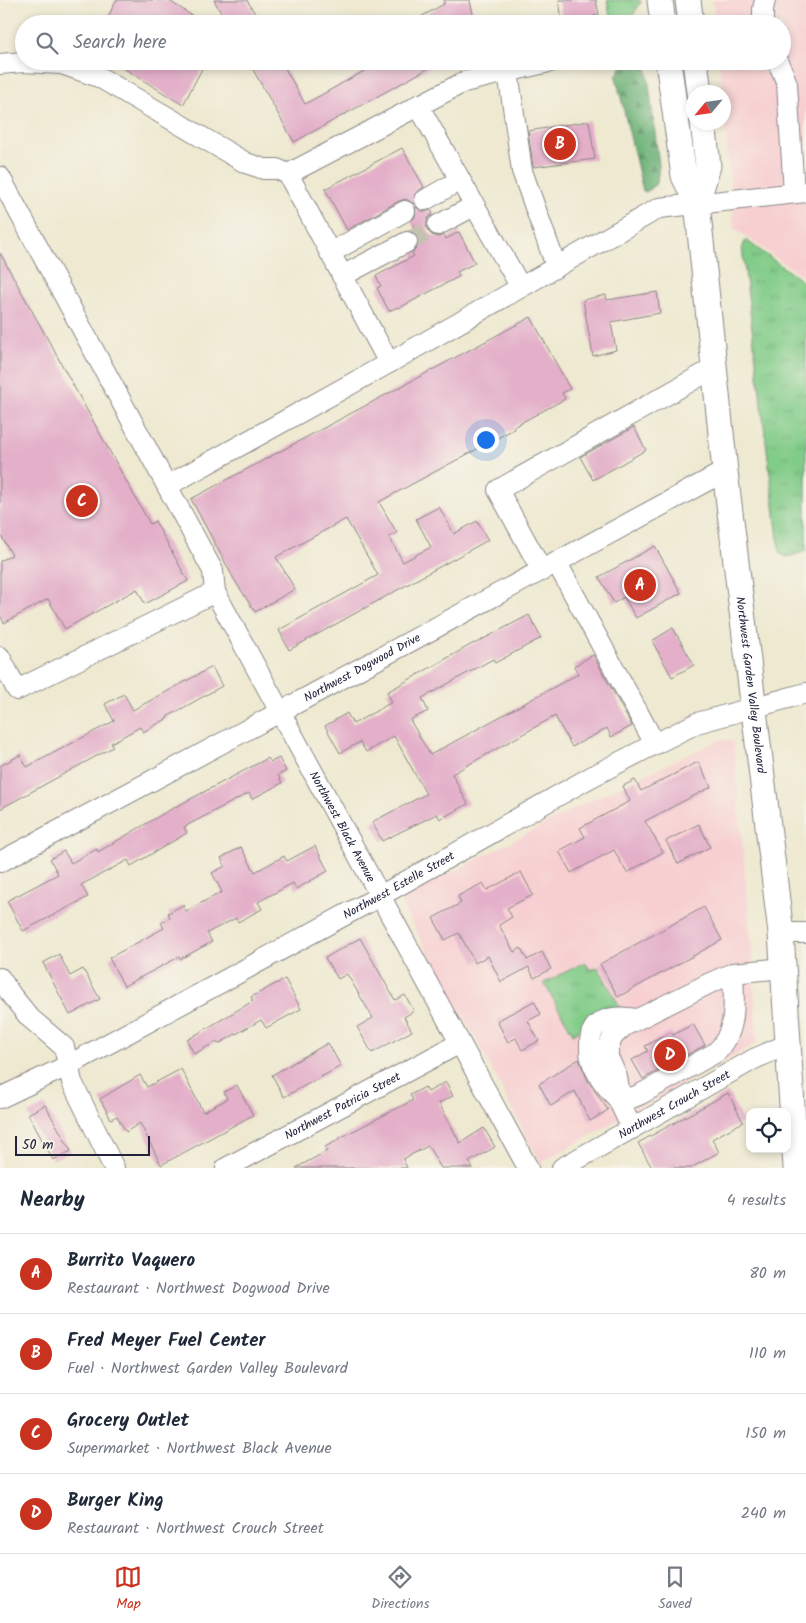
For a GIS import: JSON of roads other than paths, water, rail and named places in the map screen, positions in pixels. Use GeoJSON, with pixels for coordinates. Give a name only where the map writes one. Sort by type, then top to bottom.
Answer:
{"type":"FeatureCollection","features":[{"type":"Feature","properties":{"kind":"main road"},"geometry":{"type":"LineString","coordinates":[[660,0],[662,15]]}},
{"type":"Feature","properties":{"kind":"main road"},"geometry":{"type":"LineString","coordinates":[[688,0],[690,15]]}},
{"type":"Feature","properties":{"kind":"main road","name":"Northwest Garden Valley Boulevard"},"geometry":{"type":"LineString","coordinates":[[669,70],[684,176],[697,203],[725,471],[781,932],[796,1168]]}},
{"type":"Feature","properties":{"kind":"main road"},"geometry":{"type":"LineString","coordinates":[[696,70],[698,85]]}},
{"type":"Feature","properties":{"kind":"main road","name":"Northwest Garden Valley Boulevard"},"geometry":{"type":"LineString","coordinates":[[697,203],[708,166],[704,130]]}},
{"type":"Feature","properties":{"kind":"street"},"geometry":{"type":"LineString","coordinates":[[764,15],[765,0]]}},
{"type":"Feature","properties":{"kind":"street"},"geometry":{"type":"LineString","coordinates":[[0,64],[15,63]]}},
{"type":"Feature","properties":{"kind":"street"},"geometry":{"type":"LineString","coordinates":[[79,70],[99,77],[246,163],[264,169],[277,169],[288,174],[389,363]]}},
{"type":"Feature","properties":{"kind":"street"},"geometry":{"type":"LineString","coordinates":[[288,174],[464,82],[512,70]]}},
{"type":"Feature","properties":{"kind":"street"},"geometry":{"type":"LineString","coordinates":[[167,486],[389,363],[520,286],[660,208],[800,192],[788,97],[781,70]]}},
{"type":"Feature","properties":{"kind":"street"},"geometry":{"type":"LineString","coordinates":[[508,71],[522,171],[556,266]]}},
{"type":"Feature","properties":{"kind":"street"},"geometry":{"type":"LineString","coordinates":[[418,105],[520,286]]}},
{"type":"Feature","properties":{"kind":"street","name":"Northwest Black Avenue"},"geometry":{"type":"LineString","coordinates":[[0,177],[212,571],[215,592],[528,1168]]}},
{"type":"Feature","properties":{"kind":"street"},"geometry":{"type":"LineString","coordinates":[[425,200],[460,180]]}},
{"type":"Feature","properties":{"kind":"street"},"geometry":{"type":"LineString","coordinates":[[438,225],[474,206]]}},
{"type":"Feature","properties":{"kind":"street"},"geometry":{"type":"LineString","coordinates":[[330,253],[405,211]]}},
{"type":"Feature","properties":{"kind":"street"},"geometry":{"type":"LineString","coordinates":[[342,276],[407,242]]}},
{"type":"Feature","properties":{"kind":"street"},"geometry":{"type":"LineString","coordinates":[[654,744],[550,567],[498,490],[714,368]]}},
{"type":"Feature","properties":{"kind":"street","name":"Northwest Dogwood Drive"},"geometry":{"type":"LineString","coordinates":[[0,862],[725,471]]}},
{"type":"Feature","properties":{"kind":"street"},"geometry":{"type":"LineString","coordinates":[[0,657],[17,690],[215,592]]}},
{"type":"Feature","properties":{"kind":"street","name":"Northwest Estelle Street"},"geometry":{"type":"LineString","coordinates":[[0,1098],[68,1065],[380,896],[591,777],[654,744],[697,723],[753,706],[806,693]]}},
{"type":"Feature","properties":{"kind":"street"},"geometry":{"type":"LineString","coordinates":[[781,932],[806,933]]}},
{"type":"Feature","properties":{"kind":"street"},"geometry":{"type":"LineString","coordinates":[[632,1129],[618,1100],[602,1081],[590,1058],[590,1040],[596,1026],[610,1018],[626,1017],[638,1019],[733,973],[783,968]]}},
{"type":"Feature","properties":{"kind":"street"},"geometry":{"type":"LineString","coordinates":[[618,1100],[629,1099],[641,1094],[715,1053],[723,1046],[730,1032],[734,1002],[733,973]]}},
{"type":"Feature","properties":{"kind":"street"},"geometry":{"type":"LineString","coordinates":[[0,978],[30,1018],[64,1048],[72,1082],[114,1168]]}},
{"type":"Feature","properties":{"kind":"street","name":"Northwest Patricia Street"},"geometry":{"type":"LineString","coordinates":[[226,1168],[460,1042]]}},
{"type":"Feature","properties":{"kind":"street","name":"Northwest Crouch Street"},"geometry":{"type":"LineString","coordinates":[[562,1168],[754,1059],[788,1044]]}},
{"type":"Feature","properties":{"kind":"tunnel"},"geometry":{"type":"LineString","coordinates":[[407,242],[438,225]]}},
{"type":"Feature","properties":{"kind":"place","name":"Fred Meyer Fuel Center"},"geometry":{"type":"Point","coordinates":[560,144]}},
{"type":"Feature","properties":{"kind":"place","name":"Grocery Outlet"},"geometry":{"type":"Point","coordinates":[82,501]}},
{"type":"Feature","properties":{"kind":"place","name":"Burrito Vaquero"},"geometry":{"type":"Point","coordinates":[640,585]}},
{"type":"Feature","properties":{"kind":"place","name":"Burger King"},"geometry":{"type":"Point","coordinates":[670,1055]}}]}
